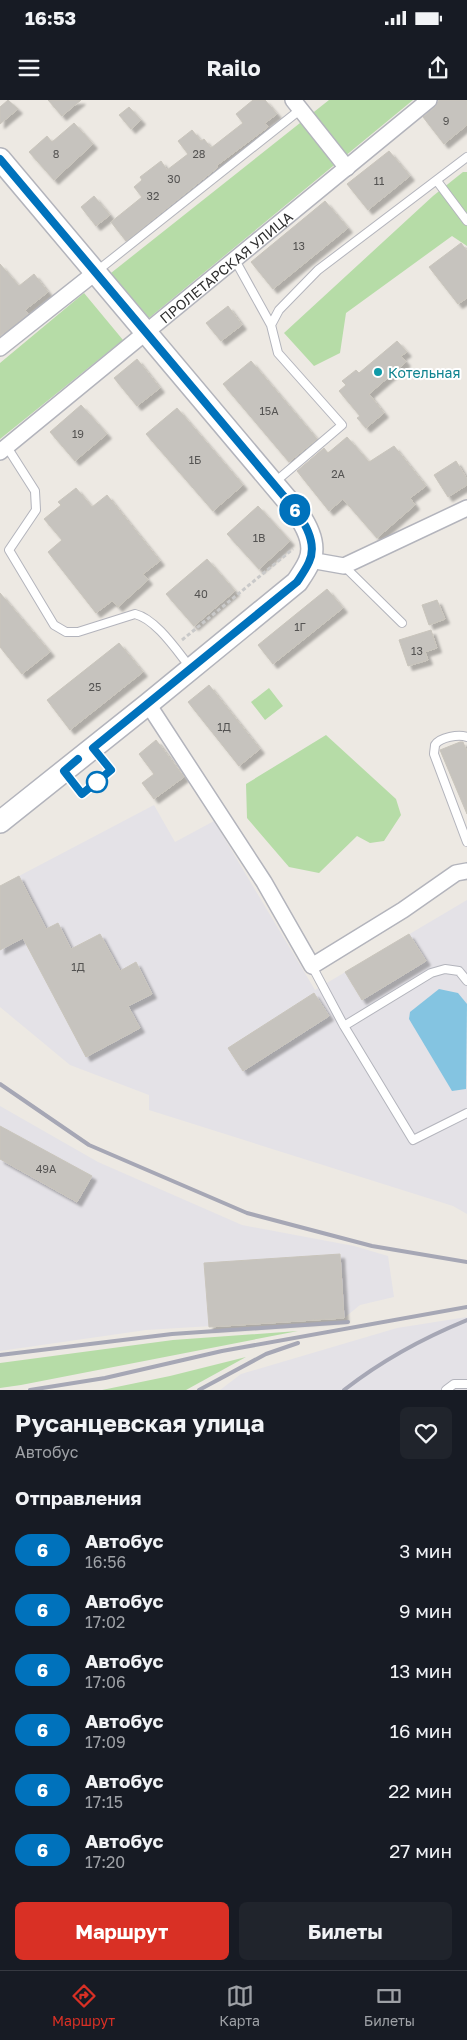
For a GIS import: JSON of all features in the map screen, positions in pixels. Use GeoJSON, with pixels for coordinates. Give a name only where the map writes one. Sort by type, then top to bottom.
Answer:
{"type":"FeatureCollection","features":[{"type":"Feature","properties":{"kind":"street","name":"ПРОЛЕТАРСКАЯ УЛИЦА"},"geometry":{"type":"LineString","coordinates":[[3,449],[429,100]]}},
{"type":"Feature","properties":{"kind":"street"},"geometry":{"type":"LineString","coordinates":[[297,105],[347,168]]}},
{"type":"Feature","properties":{"kind":"street"},"geometry":{"type":"LineString","coordinates":[[0,159],[274,484],[306,524],[311,543],[310,560],[297,582],[192,669],[0,822]]}},
{"type":"Feature","properties":{"kind":"street"},"geometry":{"type":"LineString","coordinates":[[0,348],[96,272]]}},
{"type":"Feature","properties":{"kind":"street"},"geometry":{"type":"LineString","coordinates":[[310,560],[344,566],[467,508]]}},
{"type":"Feature","properties":{"kind":"street"},"geometry":{"type":"LineString","coordinates":[[148,704],[264,882],[312,966],[403,910],[456,874],[467,871]]}},
{"type":"Feature","properties":{"kind":"lane"},"geometry":{"type":"LineString","coordinates":[[96,272],[297,105]]}},
{"type":"Feature","properties":{"kind":"lane"},"geometry":{"type":"LineString","coordinates":[[271,325],[279,310],[318,270],[467,157]]}},
{"type":"Feature","properties":{"kind":"lane"},"geometry":{"type":"LineString","coordinates":[[437,181],[467,220]]}},
{"type":"Feature","properties":{"kind":"lane"},"geometry":{"type":"LineString","coordinates":[[235,260],[271,325],[278,353],[342,425],[274,484]]}},
{"type":"Feature","properties":{"kind":"lane"},"geometry":{"type":"LineString","coordinates":[[3,449],[35,491],[36,510],[9,550],[54,625],[66,632],[78,632],[135,614],[144,616],[192,669]]}},
{"type":"Feature","properties":{"kind":"lane"},"geometry":{"type":"LineString","coordinates":[[344,566],[402,623]]}},
{"type":"Feature","properties":{"kind":"lane"},"geometry":{"type":"LineString","coordinates":[[467,738],[462,736],[452,737],[438,743],[435,746],[434,754],[467,842]]}},
{"type":"Feature","properties":{"kind":"lane"},"geometry":{"type":"LineString","coordinates":[[64,771],[82,794],[111,770],[93,748]]}},
{"type":"Feature","properties":{"kind":"lane"},"geometry":{"type":"LineString","coordinates":[[312,966],[344,1026],[413,1140],[467,1113]]}},
{"type":"Feature","properties":{"kind":"lane"},"geometry":{"type":"LineString","coordinates":[[344,1026],[431,973],[445,968],[459,971],[467,981]]}},
{"type":"Feature","properties":{"kind":"lane"},"geometry":{"type":"LineString","coordinates":[[446,1390],[454,1384],[467,1384]]}},
{"type":"Feature","properties":{"kind":"path"},"geometry":{"type":"LineString","coordinates":[[174,647],[292,550],[294,543]]}},
{"type":"Feature","properties":{"kind":"shaded area"},"geometry":{"type":"Polygon","coordinates":[[[154,805],[175,842],[214,821],[315,990],[467,900],[467,1214],[453,1206],[149,1110],[149,1095],[70,1065],[0,1007],[0,886],[154,805]]]}},
{"type":"Feature","properties":{"kind":"shaded area"},"geometry":{"type":"Polygon","coordinates":[[[0,1106],[98,1162],[242,1225],[354,1246],[388,1256],[394,1297],[360,1305],[344,1318],[146,1330],[0,1351],[0,1106]]]}},
{"type":"Feature","properties":{"kind":"shaded area"},"geometry":{"type":"Polygon","coordinates":[[[467,1317],[467,1390],[220,1390],[241,1374],[397,1328],[467,1317]]]}},
{"type":"Feature","properties":{"kind":"green space"},"geometry":{"type":"Polygon","coordinates":[[[329,100],[413,100],[149,318],[111,273],[329,100]]]}},
{"type":"Feature","properties":{"kind":"green space"},"geometry":{"type":"Polygon","coordinates":[[[463,172],[467,172],[467,246],[452,236],[346,313],[340,353],[314,366],[284,333],[433,196],[463,172]]]}},
{"type":"Feature","properties":{"kind":"green space"},"geometry":{"type":"Polygon","coordinates":[[[84,293],[123,340],[0,439],[0,363],[84,293]]]}},
{"type":"Feature","properties":{"kind":"green space"},"geometry":{"type":"Polygon","coordinates":[[[269,688],[283,706],[265,720],[251,702],[269,688]]]}},
{"type":"Feature","properties":{"kind":"green space"},"geometry":{"type":"Polygon","coordinates":[[[326,735],[396,799],[401,815],[384,841],[370,843],[357,836],[319,873],[289,867],[247,818],[246,784],[326,735]]]}},
{"type":"Feature","properties":{"kind":"green space"},"geometry":{"type":"Polygon","coordinates":[[[298,1331],[0,1388],[0,1363],[173,1340],[298,1331]]]}},
{"type":"Feature","properties":{"kind":"green space"},"geometry":{"type":"Polygon","coordinates":[[[246,1357],[186,1390],[102,1390],[170,1376],[246,1357]]]}},
{"type":"Feature","properties":{"kind":"water"},"geometry":{"type":"Polygon","coordinates":[[[439,989],[458,993],[467,1004],[466,1089],[452,1091],[409,1019],[410,1012],[439,989]]]}},
{"type":"Feature","properties":{"kind":"building"},"geometry":{"type":"Polygon","coordinates":[[[8,100],[18,109],[0,124],[0,107],[8,100]]]}},
{"type":"Feature","properties":{"kind":"building"},"geometry":{"type":"Polygon","coordinates":[[[48,100],[81,100],[62,116],[48,100]]]}},
{"type":"Feature","properties":{"kind":"building"},"geometry":{"type":"Polygon","coordinates":[[[253,100],[265,100],[277,114],[265,123],[268,127],[216,166],[218,167],[126,241],[111,222],[142,197],[134,187],[142,180],[140,177],[161,161],[167,170],[188,154],[178,141],[192,130],[201,141],[204,139],[211,148],[243,123],[236,114],[253,100]]]}},
{"type":"Feature","properties":{"kind":"building"},"geometry":{"type":"Polygon","coordinates":[[[439,100],[467,100],[467,125],[444,144],[423,117],[435,107],[439,100]]]}},
{"type":"Feature","properties":{"kind":"building"},"geometry":{"type":"Polygon","coordinates":[[[129,107],[141,120],[131,129],[119,115],[129,107]]]}},
{"type":"Feature","properties":{"kind":"building"},"geometry":{"type":"Polygon","coordinates":[[[74,123],[93,144],[54,180],[29,152],[47,136],[52,142],[74,123]]]}},
{"type":"Feature","properties":{"kind":"building"},"geometry":{"type":"Polygon","coordinates":[[[389,151],[410,176],[368,210],[347,184],[389,151]]]}},
{"type":"Feature","properties":{"kind":"building"},"geometry":{"type":"Polygon","coordinates":[[[94,196],[110,215],[96,226],[81,207],[94,196]]]}},
{"type":"Feature","properties":{"kind":"building"},"geometry":{"type":"Polygon","coordinates":[[[325,201],[348,228],[273,289],[251,262],[325,201]]]}},
{"type":"Feature","properties":{"kind":"building"},"geometry":{"type":"Polygon","coordinates":[[[461,243],[467,251],[467,298],[458,304],[429,267],[461,243]]]}},
{"type":"Feature","properties":{"kind":"building"},"geometry":{"type":"Polygon","coordinates":[[[0,264],[19,286],[34,274],[48,292],[25,310],[28,314],[0,336],[0,264]]]}},
{"type":"Feature","properties":{"kind":"building"},"geometry":{"type":"Polygon","coordinates":[[[228,306],[242,325],[221,341],[206,323],[228,306]]]}},
{"type":"Feature","properties":{"kind":"building","name":"Котельная"},"geometry":{"type":"Polygon","coordinates":[[[397,341],[407,352],[401,356],[406,362],[369,394],[384,413],[366,428],[357,418],[360,416],[339,391],[346,385],[342,381],[356,370],[359,373],[397,341]]]}},
{"type":"Feature","properties":{"kind":"building"},"geometry":{"type":"Polygon","coordinates":[[[137,359],[160,388],[137,406],[114,378],[137,359]]]}},
{"type":"Feature","properties":{"kind":"building"},"geometry":{"type":"Polygon","coordinates":[[[251,361],[317,439],[289,462],[223,384],[251,361]]]}},
{"type":"Feature","properties":{"kind":"building"},"geometry":{"type":"Polygon","coordinates":[[[81,405],[107,434],[75,461],[50,432],[81,405]]]}},
{"type":"Feature","properties":{"kind":"building"},"geometry":{"type":"Polygon","coordinates":[[[177,408],[243,485],[213,511],[146,434],[177,408]]]}},
{"type":"Feature","properties":{"kind":"building"},"geometry":{"type":"Polygon","coordinates":[[[347,437],[369,462],[394,446],[426,486],[410,498],[415,505],[377,538],[343,499],[329,511],[297,471],[324,448],[328,453],[347,437]]]}},
{"type":"Feature","properties":{"kind":"building"},"geometry":{"type":"Polygon","coordinates":[[[456,461],[467,479],[467,485],[448,497],[434,475],[456,461]]]}},
{"type":"Feature","properties":{"kind":"building"},"geometry":{"type":"Polygon","coordinates":[[[76,488],[92,507],[107,495],[160,561],[143,574],[148,580],[118,607],[112,601],[96,613],[48,552],[62,540],[44,519],[61,505],[58,502],[76,488]]]}},
{"type":"Feature","properties":{"kind":"building"},"geometry":{"type":"Polygon","coordinates":[[[258,506],[290,541],[259,569],[227,534],[258,506]]]}},
{"type":"Feature","properties":{"kind":"building"},"geometry":{"type":"Polygon","coordinates":[[[207,559],[235,591],[194,626],[166,594],[207,559]]]}},
{"type":"Feature","properties":{"kind":"building"},"geometry":{"type":"Polygon","coordinates":[[[327,589],[343,608],[273,664],[258,645],[327,589]]]}},
{"type":"Feature","properties":{"kind":"building"},"geometry":{"type":"Polygon","coordinates":[[[0,593],[50,652],[22,674],[0,647],[0,593]]]}},
{"type":"Feature","properties":{"kind":"building"},"geometry":{"type":"Polygon","coordinates":[[[437,600],[445,619],[429,625],[422,605],[437,600]]]}},
{"type":"Feature","properties":{"kind":"building"},"geometry":{"type":"Polygon","coordinates":[[[431,630],[437,648],[425,652],[428,660],[408,666],[399,640],[431,630]]]}},
{"type":"Feature","properties":{"kind":"building"},"geometry":{"type":"Polygon","coordinates":[[[119,643],[143,672],[70,730],[47,700],[119,643]]]}},
{"type":"Feature","properties":{"kind":"building"},"geometry":{"type":"Polygon","coordinates":[[[209,685],[260,749],[239,766],[188,702],[209,685]]]}},
{"type":"Feature","properties":{"kind":"building"},"geometry":{"type":"Polygon","coordinates":[[[156,740],[184,777],[154,799],[142,783],[154,774],[139,754],[156,740]]]}},
{"type":"Feature","properties":{"kind":"building"},"geometry":{"type":"Polygon","coordinates":[[[463,742],[467,752],[467,814],[440,750],[463,742]]]}},
{"type":"Feature","properties":{"kind":"building"},"geometry":{"type":"Polygon","coordinates":[[[19,876],[46,929],[58,923],[71,949],[100,934],[120,971],[136,962],[152,994],[128,1006],[140,1028],[86,1057],[23,938],[0,950],[0,886],[19,876]]]}},
{"type":"Feature","properties":{"kind":"building"},"geometry":{"type":"Polygon","coordinates":[[[409,934],[426,961],[362,1000],[345,972],[409,934]]]}},
{"type":"Feature","properties":{"kind":"building"},"geometry":{"type":"Polygon","coordinates":[[[314,993],[329,1016],[243,1071],[228,1048],[314,993]]]}},
{"type":"Feature","properties":{"kind":"building"},"geometry":{"type":"Polygon","coordinates":[[[0,1126],[92,1176],[77,1202],[0,1159],[0,1126]]]}},
{"type":"Feature","properties":{"kind":"building"},"geometry":{"type":"Polygon","coordinates":[[[340,1254],[344,1318],[209,1327],[204,1263],[340,1254]]]}},
{"type":"Feature","properties":{"kind":"railway"},"geometry":{"type":"LineString","coordinates":[[0,1084],[89,1145],[247,1213],[372,1246],[467,1262]]}},
{"type":"Feature","properties":{"kind":"railway"},"geometry":{"type":"LineString","coordinates":[[30,1390],[105,1378],[222,1351],[467,1307]]}},
{"type":"Feature","properties":{"kind":"railway"},"geometry":{"type":"LineString","coordinates":[[344,1390],[373,1369],[403,1351],[434,1334],[467,1320]]}},
{"type":"Feature","properties":{"kind":"railway"},"geometry":{"type":"LineString","coordinates":[[0,1355],[172,1334],[348,1322]]}},
{"type":"Feature","properties":{"kind":"railway"},"geometry":{"type":"LineString","coordinates":[[199,1390],[266,1354],[298,1343]]}},
{"type":"Feature","properties":{"kind":"bus line","name":"6"},"geometry":{"type":"LineString","coordinates":[[0,159],[293,507],[306,524],[311,543],[310,560],[297,582],[93,748],[111,770],[82,794],[64,771],[78,759]]}},
{"type":"Feature","properties":{"kind":"place","name":"Котельная"},"geometry":{"type":"Point","coordinates":[378,372]}}]}
